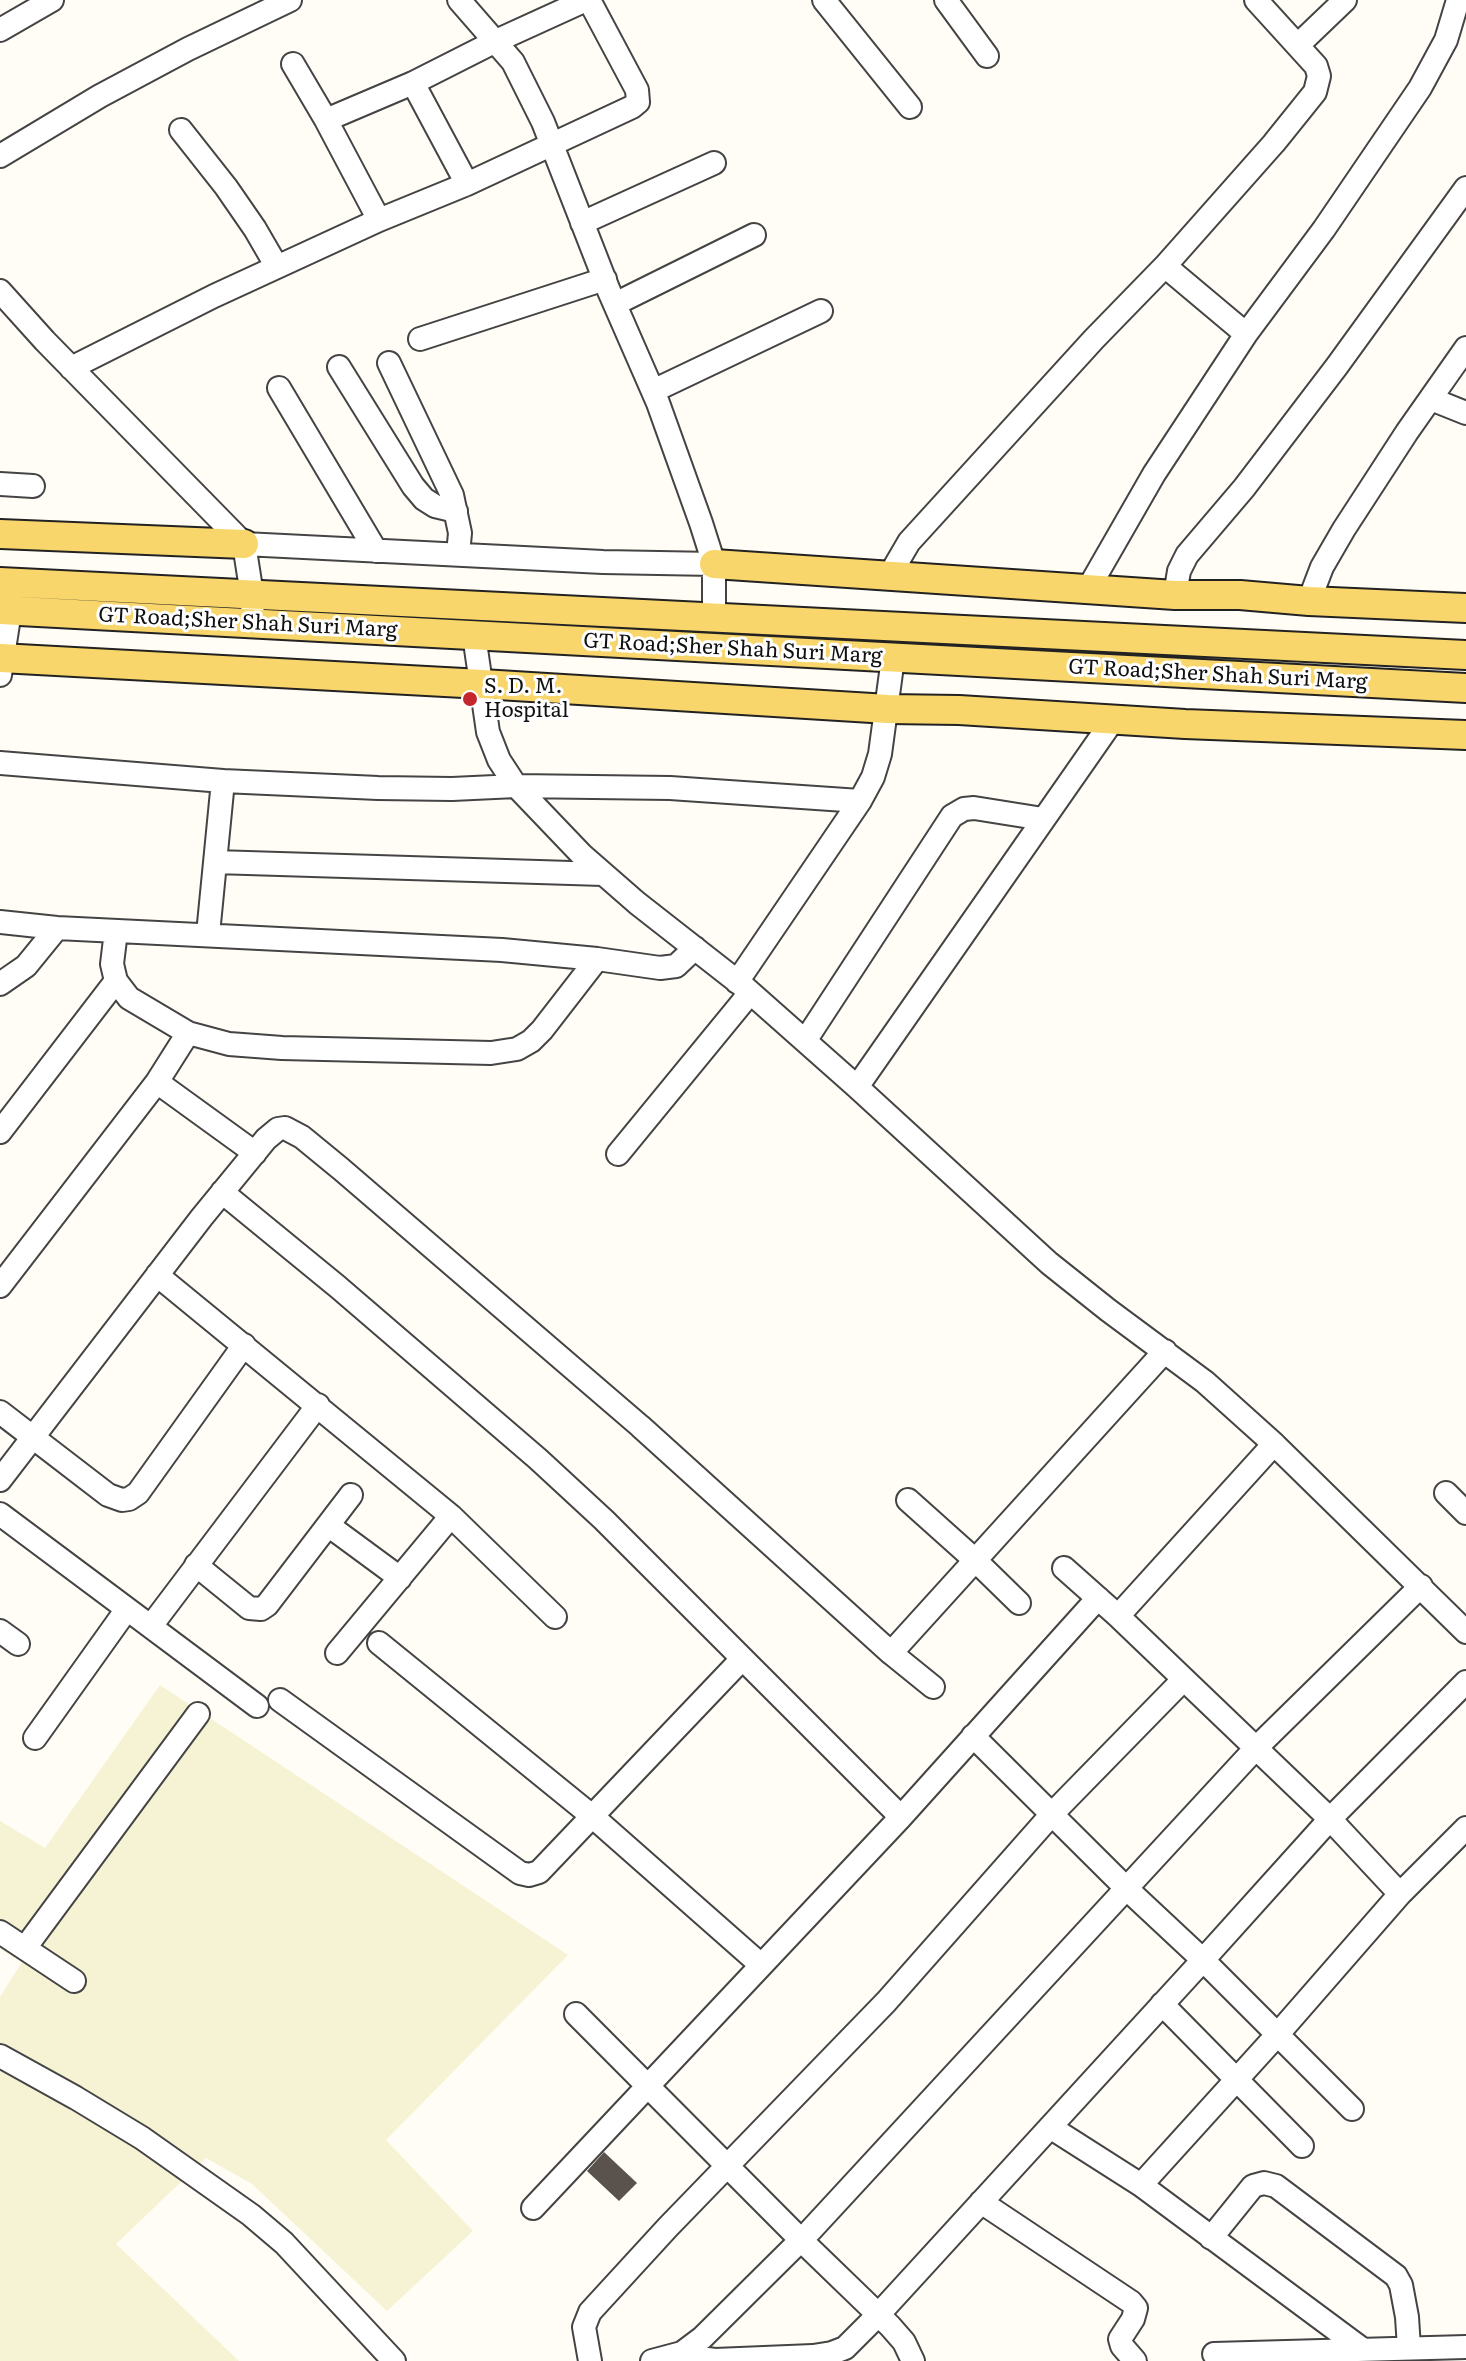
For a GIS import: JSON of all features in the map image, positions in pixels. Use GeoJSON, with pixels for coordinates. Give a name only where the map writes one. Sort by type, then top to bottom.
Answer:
{"type":"FeatureCollection","features":[{"type":"Feature","properties":{"kind":"main road"},"geometry":{"type":"LineString","coordinates":[[0,534],[244,544]]}},
{"type":"Feature","properties":{"kind":"main road"},"geometry":{"type":"LineString","coordinates":[[714,564],[1175,595],[1240,595],[1309,601],[1466,608]]}},
{"type":"Feature","properties":{"kind":"main road","name":"GT Road;Sher Shah Suri Marg"},"geometry":{"type":"LineString","coordinates":[[0,582],[1466,656]]}},
{"type":"Feature","properties":{"kind":"main road","name":"GT Road;Sher Shah Suri Marg"},"geometry":{"type":"LineString","coordinates":[[5,611],[1466,688]]}},
{"type":"Feature","properties":{"kind":"main road"},"geometry":{"type":"LineString","coordinates":[[1,664],[482,684],[888,709],[1466,735]]}},
{"type":"Feature","properties":{"kind":"street"},"geometry":{"type":"LineString","coordinates":[[0,30],[52,0]]}},
{"type":"Feature","properties":{"kind":"street"},"geometry":{"type":"LineString","coordinates":[[0,156],[100,96],[188,49],[290,0]]}},
{"type":"Feature","properties":{"kind":"street"},"geometry":{"type":"LineString","coordinates":[[459,0],[496,41],[523,78],[653,391],[714,564],[714,618]]}},
{"type":"Feature","properties":{"kind":"street"},"geometry":{"type":"LineString","coordinates":[[71,368],[277,267],[379,220],[467,184],[615,116],[638,102],[637,90],[633,81],[587,0],[496,41],[413,83],[326,120]]}},
{"type":"Feature","properties":{"kind":"street"},"geometry":{"type":"LineString","coordinates":[[824,0],[910,107]]}},
{"type":"Feature","properties":{"kind":"street"},"geometry":{"type":"LineString","coordinates":[[946,0],[987,56]]}},
{"type":"Feature","properties":{"kind":"street"},"geometry":{"type":"LineString","coordinates":[[894,575],[895,566],[909,542],[1094,339],[1165,266],[1274,143],[1315,92],[1319,72],[1298,45],[1256,0]]}},
{"type":"Feature","properties":{"kind":"street"},"geometry":{"type":"LineString","coordinates":[[1298,45],[1345,0]]}},
{"type":"Feature","properties":{"kind":"street"},"geometry":{"type":"LineString","coordinates":[[1088,589],[1154,474],[1246,334],[1331,219],[1420,88],[1446,40],[1458,0]]}},
{"type":"Feature","properties":{"kind":"street"},"geometry":{"type":"LineString","coordinates":[[293,63],[379,220]]}},
{"type":"Feature","properties":{"kind":"street"},"geometry":{"type":"LineString","coordinates":[[413,83],[467,184]]}},
{"type":"Feature","properties":{"kind":"street"},"geometry":{"type":"LineString","coordinates":[[181,130],[255,229],[277,267]]}},
{"type":"Feature","properties":{"kind":"street"},"geometry":{"type":"LineString","coordinates":[[582,223],[714,163]]}},
{"type":"Feature","properties":{"kind":"street"},"geometry":{"type":"LineString","coordinates":[[1175,595],[1179,571],[1187,555],[1244,488],[1287,432],[1466,188]]}},
{"type":"Feature","properties":{"kind":"street"},"geometry":{"type":"LineString","coordinates":[[615,304],[754,235]]}},
{"type":"Feature","properties":{"kind":"street"},"geometry":{"type":"LineString","coordinates":[[1165,266],[1246,334]]}},
{"type":"Feature","properties":{"kind":"street"},"geometry":{"type":"LineString","coordinates":[[420,339],[605,279]]}},
{"type":"Feature","properties":{"kind":"street"},"geometry":{"type":"LineString","coordinates":[[0,291],[71,368],[244,544],[252,595],[253,624]]}},
{"type":"Feature","properties":{"kind":"street"},"geometry":{"type":"LineString","coordinates":[[653,391],[821,311]]}},
{"type":"Feature","properties":{"kind":"street"},"geometry":{"type":"LineString","coordinates":[[1309,601],[1322,567],[1338,538],[1466,348]]}},
{"type":"Feature","properties":{"kind":"street"},"geometry":{"type":"LineString","coordinates":[[389,363],[445,478],[456,511],[460,533],[458,554]]}},
{"type":"Feature","properties":{"kind":"street"},"geometry":{"type":"LineString","coordinates":[[339,367],[413,486],[424,499],[435,506],[456,511]]}},
{"type":"Feature","properties":{"kind":"street"},"geometry":{"type":"LineString","coordinates":[[279,388],[376,551]]}},
{"type":"Feature","properties":{"kind":"street"},"geometry":{"type":"LineString","coordinates":[[1431,399],[1466,413]]}},
{"type":"Feature","properties":{"kind":"street"},"geometry":{"type":"LineString","coordinates":[[0,483],[33,486]]}},
{"type":"Feature","properties":{"kind":"street"},"geometry":{"type":"LineString","coordinates":[[244,544],[603,562],[714,564]]}},
{"type":"Feature","properties":{"kind":"street"},"geometry":{"type":"LineString","coordinates":[[1,664],[5,611]]}},
{"type":"Feature","properties":{"kind":"street"},"geometry":{"type":"LineString","coordinates":[[474,635],[482,684],[483,708],[499,760],[516,786],[582,855],[805,1041],[1049,1263],[1205,1382],[1274,1444],[1466,1632]]}},
{"type":"Feature","properties":{"kind":"street"},"geometry":{"type":"LineString","coordinates":[[618,1154],[743,987],[861,801],[873,777],[880,754],[888,709],[893,658]]}},
{"type":"Feature","properties":{"kind":"street"},"geometry":{"type":"LineString","coordinates":[[857,1087],[1113,720]]}},
{"type":"Feature","properties":{"kind":"street"},"geometry":{"type":"LineString","coordinates":[[0,763],[223,781],[378,788],[452,789],[516,786],[670,788],[861,801]]}},
{"type":"Feature","properties":{"kind":"street"},"geometry":{"type":"LineString","coordinates":[[207,934],[223,781]]}},
{"type":"Feature","properties":{"kind":"street"},"geometry":{"type":"LineString","coordinates":[[805,1041],[952,816],[974,808],[1043,819]]}},
{"type":"Feature","properties":{"kind":"street"},"geometry":{"type":"LineString","coordinates":[[215,862],[603,874]]}},
{"type":"Feature","properties":{"kind":"street"},"geometry":{"type":"LineString","coordinates":[[0,922],[57,928],[502,950],[597,958],[673,968],[695,948]]}},
{"type":"Feature","properties":{"kind":"street"},"geometry":{"type":"LineString","coordinates":[[0,984],[26,966],[57,928]]}},
{"type":"Feature","properties":{"kind":"street"},"geometry":{"type":"LineString","coordinates":[[116,931],[112,964],[116,981],[129,998],[188,1033],[229,1044],[282,1048],[491,1053],[517,1049],[531,1041],[542,1030],[597,958]]}},
{"type":"Feature","properties":{"kind":"street"},"geometry":{"type":"LineString","coordinates":[[0,1132],[116,981]]}},
{"type":"Feature","properties":{"kind":"street"},"geometry":{"type":"LineString","coordinates":[[0,1286],[157,1082],[188,1033]]}},
{"type":"Feature","properties":{"kind":"street"},"geometry":{"type":"LineString","coordinates":[[157,1082],[255,1153]]}},
{"type":"Feature","properties":{"kind":"street"},"geometry":{"type":"LineString","coordinates":[[0,1480],[222,1192],[278,1129],[289,1129],[302,1137],[640,1426],[891,1653],[933,1687]]}},
{"type":"Feature","properties":{"kind":"street"},"geometry":{"type":"LineString","coordinates":[[222,1192],[338,1287],[538,1459],[604,1520],[901,1817]]}},
{"type":"Feature","properties":{"kind":"street"},"geometry":{"type":"LineString","coordinates":[[157,1275],[451,1516],[555,1617]]}},
{"type":"Feature","properties":{"kind":"street"},"geometry":{"type":"LineString","coordinates":[[0,1412],[108,1495],[122,1500],[129,1499],[138,1493],[244,1344]]}},
{"type":"Feature","properties":{"kind":"street"},"geometry":{"type":"LineString","coordinates":[[891,1653],[1166,1351]]}},
{"type":"Feature","properties":{"kind":"street"},"geometry":{"type":"LineString","coordinates":[[151,1626],[318,1405]]}},
{"type":"Feature","properties":{"kind":"street"},"geometry":{"type":"LineString","coordinates":[[1118,1616],[1274,1444]]}},
{"type":"Feature","properties":{"kind":"street"},"geometry":{"type":"LineString","coordinates":[[1446,1493],[1466,1513]]}},
{"type":"Feature","properties":{"kind":"street"},"geometry":{"type":"LineString","coordinates":[[196,1566],[249,1608],[261,1609],[267,1605],[351,1494]]}},
{"type":"Feature","properties":{"kind":"street"},"geometry":{"type":"LineString","coordinates":[[908,1500],[975,1560],[1018,1604]]}},
{"type":"Feature","properties":{"kind":"street"},"geometry":{"type":"LineString","coordinates":[[0,1514],[256,1706]]}},
{"type":"Feature","properties":{"kind":"street"},"geometry":{"type":"LineString","coordinates":[[337,1653],[451,1516]]}},
{"type":"Feature","properties":{"kind":"street"},"geometry":{"type":"LineString","coordinates":[[328,1525],[400,1578]]}},
{"type":"Feature","properties":{"kind":"street"},"geometry":{"type":"LineString","coordinates":[[1064,1568],[1118,1616],[1330,1819],[1400,1894]]}},
{"type":"Feature","properties":{"kind":"street"},"geometry":{"type":"LineString","coordinates":[[652,2361],[676,2355],[702,2338],[801,2240],[1255,1749],[1421,1586]]}},
{"type":"Feature","properties":{"kind":"street"},"geometry":{"type":"LineString","coordinates":[[533,2208],[901,1817],[1098,1598]]}},
{"type":"Feature","properties":{"kind":"street"},"geometry":{"type":"LineString","coordinates":[[35,1738],[127,1609]]}},
{"type":"Feature","properties":{"kind":"street"},"geometry":{"type":"LineString","coordinates":[[379,1643],[591,1816],[761,1965]]}},
{"type":"Feature","properties":{"kind":"street"},"geometry":{"type":"LineString","coordinates":[[280,1700],[520,1873],[529,1875],[539,1872],[742,1659]]}},
{"type":"Feature","properties":{"kind":"street"},"geometry":{"type":"LineString","coordinates":[[590,2361],[584,2327],[590,2312],[885,2002],[1052,1814],[1183,1680]]}},
{"type":"Feature","properties":{"kind":"street"},"geometry":{"type":"LineString","coordinates":[[676,2355],[715,2360],[813,2356],[845,2348],[878,2315],[1330,1819],[1466,1682]]}},
{"type":"Feature","properties":{"kind":"street"},"geometry":{"type":"LineString","coordinates":[[25,1948],[198,1714]]}},
{"type":"Feature","properties":{"kind":"street"},"geometry":{"type":"LineString","coordinates":[[973,1736],[1352,2109]]}},
{"type":"Feature","properties":{"kind":"street"},"geometry":{"type":"LineString","coordinates":[[1141,2185],[1277,2035],[1400,1894],[1466,1827]]}},
{"type":"Feature","properties":{"kind":"street"},"geometry":{"type":"LineString","coordinates":[[0,1932],[74,1981]]}},
{"type":"Feature","properties":{"kind":"street"},"geometry":{"type":"LineString","coordinates":[[1162,2004],[1302,2146]]}},
{"type":"Feature","properties":{"kind":"street"},"geometry":{"type":"LineString","coordinates":[[576,2014],[878,2315],[904,2342],[913,2361]]}},
{"type":"Feature","properties":{"kind":"street"},"geometry":{"type":"LineString","coordinates":[[0,2056],[142,2138],[251,2214],[284,2243],[394,2361]]}},
{"type":"Feature","properties":{"kind":"street"},"geometry":{"type":"LineString","coordinates":[[1050,2127],[1141,2185],[1362,2349]]}},
{"type":"Feature","properties":{"kind":"street"},"geometry":{"type":"LineString","coordinates":[[1211,2238],[1253,2186],[1264,2183],[1276,2186],[1396,2276],[1401,2285],[1407,2318],[1409,2348]]}},
{"type":"Feature","properties":{"kind":"street"},"geometry":{"type":"LineString","coordinates":[[981,2202],[1131,2302],[1136,2308],[1133,2319],[1120,2339],[1122,2346],[1135,2361]]}},
{"type":"Feature","properties":{"kind":"street"},"geometry":{"type":"LineString","coordinates":[[1214,2354],[1466,2347]]}},
{"type":"Feature","properties":{"kind":"shaded area"},"geometry":{"type":"Polygon","coordinates":[[[160,1685],[568,1955],[386,2140],[473,2231],[387,2311],[252,2184],[206,2158],[116,2244],[239,2361],[0,2361],[0,1997],[22,1962],[0,1949],[0,1821],[45,1848],[160,1685]]]}},
{"type":"Feature","properties":{"kind":"building"},"geometry":{"type":"Polygon","coordinates":[[[604,2152],[637,2183],[619,2201],[587,2171],[604,2152]]]}},
{"type":"Feature","properties":{"kind":"place","name":"S. D. M. Hospital"},"geometry":{"type":"Point","coordinates":[470,699]}}]}
